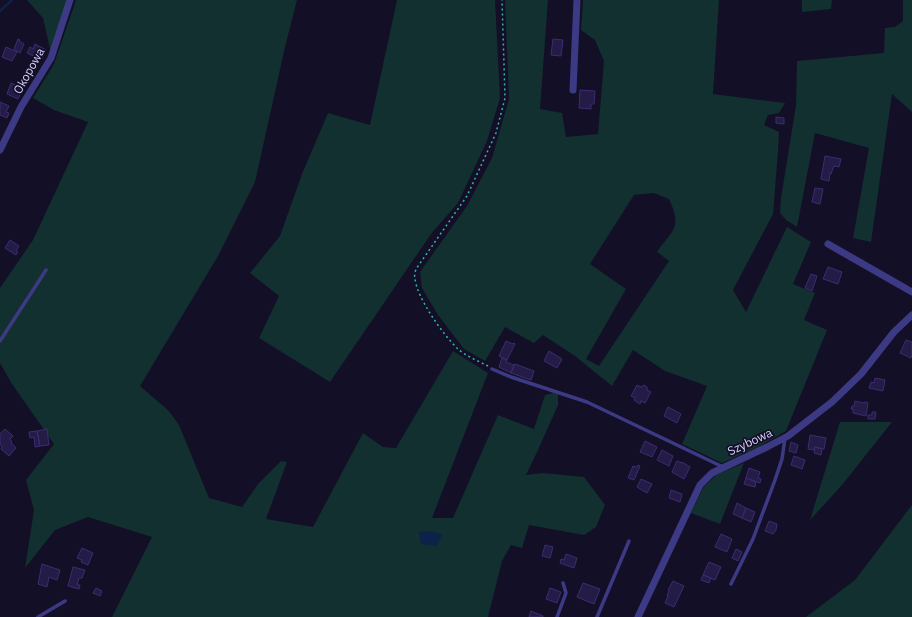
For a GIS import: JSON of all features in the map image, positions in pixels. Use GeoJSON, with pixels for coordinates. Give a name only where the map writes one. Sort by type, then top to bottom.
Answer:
{"type":"FeatureCollection","features":[{"type":"Feature","properties":{"kind":"street","name":"Okopowa"},"geometry":{"type":"LineString","coordinates":[[0,150],[21,107],[51,58],[70,0]]}},
{"type":"Feature","properties":{"kind":"street"},"geometry":{"type":"LineString","coordinates":[[573,90],[577,0]]}},
{"type":"Feature","properties":{"kind":"street"},"geometry":{"type":"LineString","coordinates":[[828,244],[912,292]]}},
{"type":"Feature","properties":{"kind":"street","name":"Szybowa"},"geometry":{"type":"LineString","coordinates":[[638,617],[700,485],[712,472],[785,438],[832,402],[861,374],[894,332],[912,315]]}},
{"type":"Feature","properties":{"kind":"lane"},"geometry":{"type":"LineString","coordinates":[[0,341],[46,270]]}},
{"type":"Feature","properties":{"kind":"lane"},"geometry":{"type":"LineString","coordinates":[[492,368],[511,377],[587,402],[723,467]]}},
{"type":"Feature","properties":{"kind":"lane"},"geometry":{"type":"LineString","coordinates":[[731,584],[753,539],[782,458],[785,438]]}},
{"type":"Feature","properties":{"kind":"lane"},"geometry":{"type":"LineString","coordinates":[[597,617],[629,541]]}},
{"type":"Feature","properties":{"kind":"lane"},"geometry":{"type":"LineString","coordinates":[[557,617],[566,593],[563,583]]}},
{"type":"Feature","properties":{"kind":"lane"},"geometry":{"type":"LineString","coordinates":[[38,617],[65,601]]}},
{"type":"Feature","properties":{"kind":"path"},"geometry":{"type":"LineString","coordinates":[[492,368],[459,350],[443,334],[420,294],[414,278],[416,269],[467,196],[496,133],[505,98],[502,0]]}},
{"type":"Feature","properties":{"kind":"green space"},"geometry":{"type":"Polygon","coordinates":[[[27,0],[68,0],[51,53],[43,18],[27,0]]]}},
{"type":"Feature","properties":{"kind":"green space"},"geometry":{"type":"Polygon","coordinates":[[[76,0],[297,0],[255,182],[218,256],[140,386],[169,411],[179,425],[209,498],[242,507],[258,484],[281,461],[287,462],[266,519],[313,527],[363,433],[383,447],[396,448],[453,351],[488,373],[432,518],[453,518],[498,415],[534,429],[545,395],[558,392],[558,405],[526,475],[543,473],[584,477],[605,505],[596,527],[584,535],[529,525],[522,548],[511,545],[502,561],[488,617],[112,617],[152,537],[88,517],[55,530],[25,568],[34,510],[26,480],[54,444],[12,384],[0,363],[0,288],[33,240],[88,122],[54,110],[33,98],[54,64],[76,0]]]}},
{"type":"Feature","properties":{"kind":"green space"},"geometry":{"type":"Polygon","coordinates":[[[397,0],[495,0],[500,98],[487,141],[458,203],[431,234],[330,382],[259,338],[279,296],[250,273],[280,236],[302,174],[328,113],[370,125],[397,0]]]}},
{"type":"Feature","properties":{"kind":"green space"},"geometry":{"type":"Polygon","coordinates":[[[505,0],[548,0],[540,109],[562,113],[566,137],[598,134],[604,61],[595,40],[581,30],[583,0],[719,0],[713,94],[785,103],[779,113],[768,115],[764,125],[779,132],[773,214],[733,290],[746,312],[787,227],[811,242],[793,284],[815,293],[804,320],[827,330],[786,431],[758,447],[722,463],[682,444],[707,386],[665,371],[633,350],[612,386],[575,356],[543,335],[534,343],[505,327],[485,361],[464,349],[438,315],[422,288],[420,272],[467,206],[492,158],[509,99],[505,0]],[[654,193],[634,195],[590,264],[626,289],[586,359],[599,366],[669,261],[657,252],[674,227],[675,216],[669,199],[654,193]]]}},
{"type":"Feature","properties":{"kind":"green space"},"geometry":{"type":"Polygon","coordinates":[[[802,0],[832,0],[831,9],[802,12],[802,0]]]}},
{"type":"Feature","properties":{"kind":"green space"},"geometry":{"type":"Polygon","coordinates":[[[903,0],[912,0],[912,112],[892,94],[871,242],[853,238],[869,148],[815,133],[797,227],[786,220],[780,213],[781,198],[796,105],[797,61],[884,53],[885,28],[895,27],[903,21],[903,0]]]}},
{"type":"Feature","properties":{"kind":"green space"},"geometry":{"type":"Polygon","coordinates":[[[840,422],[892,422],[842,485],[810,520],[840,422]]]}},
{"type":"Feature","properties":{"kind":"green space"},"geometry":{"type":"Polygon","coordinates":[[[744,463],[720,524],[691,513],[703,488],[716,475],[744,463]]]}},
{"type":"Feature","properties":{"kind":"green space"},"geometry":{"type":"Polygon","coordinates":[[[912,505],[912,617],[806,617],[855,580],[912,505]]]}},
{"type":"Feature","properties":{"kind":"water"},"geometry":{"type":"Polygon","coordinates":[[[427,531],[443,534],[437,546],[421,544],[419,532],[427,531]]]}},
{"type":"Feature","properties":{"kind":"building"},"geometry":{"type":"Polygon","coordinates":[[[18,39],[24,44],[20,53],[14,49],[18,39]]]}},
{"type":"Feature","properties":{"kind":"building"},"geometry":{"type":"Polygon","coordinates":[[[553,39],[563,40],[561,56],[551,55],[553,39]]]}},
{"type":"Feature","properties":{"kind":"building"},"geometry":{"type":"Polygon","coordinates":[[[35,44],[46,50],[41,60],[27,53],[30,47],[33,49],[35,44]]]}},
{"type":"Feature","properties":{"kind":"building"},"geometry":{"type":"Polygon","coordinates":[[[6,47],[17,52],[12,61],[2,57],[6,47]]]}},
{"type":"Feature","properties":{"kind":"building"},"geometry":{"type":"Polygon","coordinates":[[[11,83],[23,88],[18,99],[7,94],[11,83]]]}},
{"type":"Feature","properties":{"kind":"building"},"geometry":{"type":"Polygon","coordinates":[[[580,90],[595,91],[594,104],[591,104],[591,109],[579,108],[580,90]]]}},
{"type":"Feature","properties":{"kind":"building"},"geometry":{"type":"Polygon","coordinates":[[[0,102],[9,106],[6,112],[9,113],[7,118],[0,115],[0,102]]]}},
{"type":"Feature","properties":{"kind":"building"},"geometry":{"type":"Polygon","coordinates":[[[776,117],[784,118],[784,124],[776,123],[776,117]]]}},
{"type":"Feature","properties":{"kind":"building"},"geometry":{"type":"Polygon","coordinates":[[[825,156],[841,159],[839,167],[834,166],[831,174],[830,173],[829,181],[821,179],[825,156]]]}},
{"type":"Feature","properties":{"kind":"building"},"geometry":{"type":"Polygon","coordinates":[[[815,188],[823,189],[820,204],[812,202],[815,188]]]}},
{"type":"Feature","properties":{"kind":"building"},"geometry":{"type":"Polygon","coordinates":[[[10,240],[19,246],[16,251],[18,252],[16,255],[5,248],[10,240]]]}},
{"type":"Feature","properties":{"kind":"building"},"geometry":{"type":"Polygon","coordinates":[[[828,267],[842,272],[838,284],[823,279],[828,267]]]}},
{"type":"Feature","properties":{"kind":"building"},"geometry":{"type":"Polygon","coordinates":[[[811,274],[817,276],[812,291],[805,288],[811,274]]]}},
{"type":"Feature","properties":{"kind":"building"},"geometry":{"type":"Polygon","coordinates":[[[906,340],[912,342],[911,358],[900,353],[906,340]]]}},
{"type":"Feature","properties":{"kind":"building"},"geometry":{"type":"Polygon","coordinates":[[[506,341],[515,344],[507,360],[499,356],[506,341]]]}},
{"type":"Feature","properties":{"kind":"building"},"geometry":{"type":"Polygon","coordinates":[[[549,351],[562,359],[557,368],[544,361],[549,351]]]}},
{"type":"Feature","properties":{"kind":"building"},"geometry":{"type":"Polygon","coordinates":[[[502,358],[507,360],[506,362],[514,365],[511,373],[499,367],[502,358]]]}},
{"type":"Feature","properties":{"kind":"building"},"geometry":{"type":"Polygon","coordinates":[[[515,364],[534,371],[531,380],[511,373],[515,364]]]}},
{"type":"Feature","properties":{"kind":"building"},"geometry":{"type":"Polygon","coordinates":[[[875,378],[885,380],[883,391],[869,388],[871,382],[874,383],[875,378]]]}},
{"type":"Feature","properties":{"kind":"building"},"geometry":{"type":"Polygon","coordinates":[[[637,385],[641,387],[644,385],[647,387],[647,390],[651,392],[645,403],[641,401],[640,404],[631,396],[637,385]]]}},
{"type":"Feature","properties":{"kind":"building"},"geometry":{"type":"Polygon","coordinates":[[[855,401],[868,403],[866,416],[853,413],[853,409],[851,409],[852,406],[854,406],[855,401]]]}},
{"type":"Feature","properties":{"kind":"building"},"geometry":{"type":"Polygon","coordinates":[[[668,407],[681,414],[677,423],[664,416],[668,407]]]}},
{"type":"Feature","properties":{"kind":"building"},"geometry":{"type":"Polygon","coordinates":[[[872,412],[876,412],[875,419],[868,419],[868,415],[872,415],[872,412]]]}},
{"type":"Feature","properties":{"kind":"building"},"geometry":{"type":"Polygon","coordinates":[[[5,429],[13,436],[10,439],[12,442],[11,443],[16,448],[9,456],[1,449],[2,447],[0,444],[0,434],[5,429]]]}},
{"type":"Feature","properties":{"kind":"building"},"geometry":{"type":"Polygon","coordinates":[[[47,429],[49,445],[40,446],[37,431],[47,429]]]}},
{"type":"Feature","properties":{"kind":"building"},"geometry":{"type":"Polygon","coordinates":[[[37,431],[40,446],[35,447],[34,437],[30,438],[29,432],[37,431]]]}},
{"type":"Feature","properties":{"kind":"building"},"geometry":{"type":"Polygon","coordinates":[[[810,435],[826,438],[824,449],[815,447],[814,450],[808,449],[810,435]]]}},
{"type":"Feature","properties":{"kind":"building"},"geometry":{"type":"Polygon","coordinates":[[[645,441],[657,447],[652,457],[640,452],[645,441]]]}},
{"type":"Feature","properties":{"kind":"building"},"geometry":{"type":"Polygon","coordinates":[[[791,442],[798,445],[796,453],[789,451],[791,442]]]}},
{"type":"Feature","properties":{"kind":"building"},"geometry":{"type":"Polygon","coordinates":[[[815,447],[822,449],[821,455],[814,453],[815,447]]]}},
{"type":"Feature","properties":{"kind":"building"},"geometry":{"type":"Polygon","coordinates":[[[662,450],[673,456],[669,466],[657,460],[662,450]]]}},
{"type":"Feature","properties":{"kind":"building"},"geometry":{"type":"Polygon","coordinates":[[[794,456],[805,460],[802,469],[791,465],[794,456]]]}},
{"type":"Feature","properties":{"kind":"building"},"geometry":{"type":"Polygon","coordinates":[[[677,461],[690,467],[684,479],[672,472],[677,461]]]}},
{"type":"Feature","properties":{"kind":"building"},"geometry":{"type":"Polygon","coordinates":[[[638,465],[640,466],[634,480],[628,478],[633,466],[637,467],[638,465]]]}},
{"type":"Feature","properties":{"kind":"building"},"geometry":{"type":"Polygon","coordinates":[[[749,468],[760,472],[758,478],[761,479],[760,483],[746,478],[749,468]]]}},
{"type":"Feature","properties":{"kind":"building"},"geometry":{"type":"Polygon","coordinates":[[[746,478],[756,482],[755,487],[744,484],[746,478]]]}},
{"type":"Feature","properties":{"kind":"building"},"geometry":{"type":"Polygon","coordinates":[[[641,479],[652,484],[647,493],[637,487],[641,479]]]}},
{"type":"Feature","properties":{"kind":"building"},"geometry":{"type":"Polygon","coordinates":[[[671,490],[682,494],[680,502],[669,498],[671,490]]]}},
{"type":"Feature","properties":{"kind":"building"},"geometry":{"type":"Polygon","coordinates":[[[737,503],[746,508],[742,518],[733,514],[737,503]]]}},
{"type":"Feature","properties":{"kind":"building"},"geometry":{"type":"Polygon","coordinates":[[[746,508],[755,512],[751,522],[742,518],[746,508]]]}},
{"type":"Feature","properties":{"kind":"building"},"geometry":{"type":"Polygon","coordinates":[[[769,521],[777,524],[776,530],[773,534],[765,531],[769,521]]]}},
{"type":"Feature","properties":{"kind":"building"},"geometry":{"type":"Polygon","coordinates":[[[721,534],[732,539],[727,552],[715,547],[721,534]]]}},
{"type":"Feature","properties":{"kind":"building"},"geometry":{"type":"Polygon","coordinates":[[[545,545],[553,547],[550,558],[542,556],[545,545]]]}},
{"type":"Feature","properties":{"kind":"building"},"geometry":{"type":"Polygon","coordinates":[[[82,548],[93,553],[88,565],[81,562],[82,560],[77,558],[82,548]]]}},
{"type":"Feature","properties":{"kind":"building"},"geometry":{"type":"Polygon","coordinates":[[[736,549],[742,552],[738,561],[732,558],[736,549]]]}},
{"type":"Feature","properties":{"kind":"building"},"geometry":{"type":"Polygon","coordinates":[[[566,554],[577,558],[574,568],[560,563],[561,559],[564,560],[566,554]]]}},
{"type":"Feature","properties":{"kind":"building"},"geometry":{"type":"Polygon","coordinates":[[[709,562],[721,567],[715,580],[703,575],[709,562]]]}},
{"type":"Feature","properties":{"kind":"building"},"geometry":{"type":"Polygon","coordinates":[[[42,564],[60,570],[57,580],[49,577],[47,587],[38,584],[42,564]]]}},
{"type":"Feature","properties":{"kind":"building"},"geometry":{"type":"Polygon","coordinates":[[[73,567],[85,570],[82,578],[79,578],[77,585],[80,585],[79,589],[68,586],[73,567]]]}},
{"type":"Feature","properties":{"kind":"building"},"geometry":{"type":"Polygon","coordinates":[[[703,575],[711,578],[709,583],[701,580],[703,575]]]}},
{"type":"Feature","properties":{"kind":"building"},"geometry":{"type":"Polygon","coordinates":[[[673,581],[684,586],[674,607],[665,603],[668,596],[668,590],[673,581]]]}},
{"type":"Feature","properties":{"kind":"building"},"geometry":{"type":"Polygon","coordinates":[[[583,583],[600,589],[594,604],[577,597],[583,583]]]}},
{"type":"Feature","properties":{"kind":"building"},"geometry":{"type":"Polygon","coordinates":[[[96,588],[102,591],[100,596],[93,593],[96,588]]]}},
{"type":"Feature","properties":{"kind":"building"},"geometry":{"type":"Polygon","coordinates":[[[550,588],[561,592],[557,603],[546,599],[550,588]]]}},
{"type":"Feature","properties":{"kind":"building"},"geometry":{"type":"Polygon","coordinates":[[[531,611],[543,616],[543,617],[529,617],[531,611]]]}},
{"type":"Feature","properties":{"kind":"waterway"},"geometry":{"type":"LineString","coordinates":[[0,11],[12,0]]}}]}
